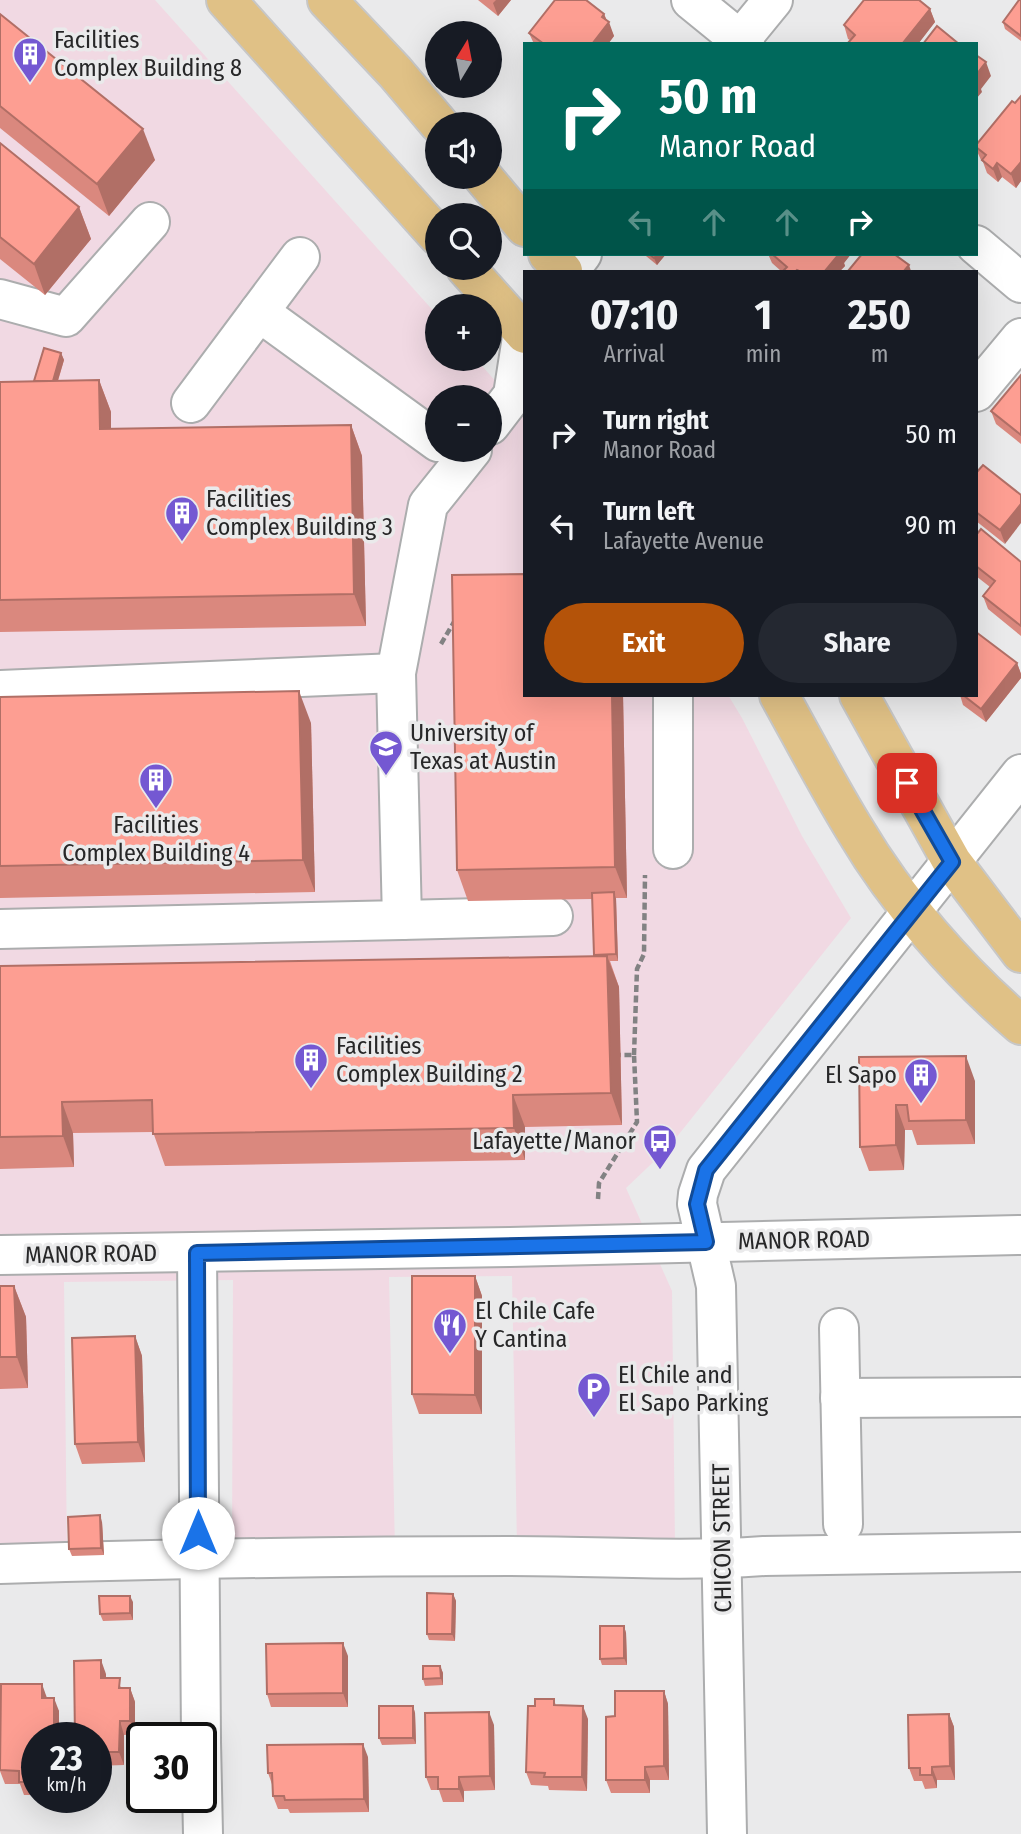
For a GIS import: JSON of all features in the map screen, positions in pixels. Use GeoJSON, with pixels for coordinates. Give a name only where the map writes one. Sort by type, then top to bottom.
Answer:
{"type":"FeatureCollection","features":[{"type":"Feature","properties":{"kind":"main road"},"geometry":{"type":"LineString","coordinates":[[226,0],[425,222]]}},
{"type":"Feature","properties":{"kind":"main road"},"geometry":{"type":"LineString","coordinates":[[327,0],[429,112]]}},
{"type":"Feature","properties":{"kind":"main road"},"geometry":{"type":"LineString","coordinates":[[347,0],[395,72]]}},
{"type":"Feature","properties":{"kind":"main road"},"geometry":{"type":"LineString","coordinates":[[493,189],[523,225]]}},
{"type":"Feature","properties":{"kind":"main road"},"geometry":{"type":"LineString","coordinates":[[550,256],[562,270]]}},
{"type":"Feature","properties":{"kind":"main road"},"geometry":{"type":"LineString","coordinates":[[477,280],[523,330]]}},
{"type":"Feature","properties":{"kind":"main road"},"geometry":{"type":"LineString","coordinates":[[780,697],[856,832],[911,911],[987,996],[1021,1025]]}},
{"type":"Feature","properties":{"kind":"main road"},"geometry":{"type":"LineString","coordinates":[[860,697],[952,862],[1021,953]]}},
{"type":"Feature","properties":{"kind":"street"},"geometry":{"type":"LineString","coordinates":[[691,0],[740,42],[773,0]]}},
{"type":"Feature","properties":{"kind":"street"},"geometry":{"type":"LineString","coordinates":[[0,299],[66,317],[150,222]]}},
{"type":"Feature","properties":{"kind":"street"},"geometry":{"type":"LineString","coordinates":[[978,247],[1021,283]]}},
{"type":"Feature","properties":{"kind":"street"},"geometry":{"type":"LineString","coordinates":[[570,270],[580,256]]}},
{"type":"Feature","properties":{"kind":"street"},"geometry":{"type":"LineString","coordinates":[[191,403],[300,257]]}},
{"type":"Feature","properties":{"kind":"street"},"geometry":{"type":"LineString","coordinates":[[260,312],[425,430]]}},
{"type":"Feature","properties":{"kind":"street"},"geometry":{"type":"LineString","coordinates":[[502,409],[513,395],[523,337]]}},
{"type":"Feature","properties":{"kind":"street"},"geometry":{"type":"LineString","coordinates":[[978,390],[1021,338]]}},
{"type":"Feature","properties":{"kind":"street"},"geometry":{"type":"LineString","coordinates":[[402,920],[396,673],[428,505],[450,462]]}},
{"type":"Feature","properties":{"kind":"street"},"geometry":{"type":"LineString","coordinates":[[0,690],[396,673]]}},
{"type":"Feature","properties":{"kind":"street"},"geometry":{"type":"LineString","coordinates":[[673,697],[673,849]]}},
{"type":"Feature","properties":{"kind":"street","name":"CHICON STREET"},"geometry":{"type":"LineString","coordinates":[[727,1834],[716,1286],[697,1204],[706,1170],[1021,774]]}},
{"type":"Feature","properties":{"kind":"street"},"geometry":{"type":"LineString","coordinates":[[0,929],[553,915]]}},
{"type":"Feature","properties":{"kind":"street","name":"MANOR ROAD"},"geometry":{"type":"LineString","coordinates":[[0,1255],[1021,1235]]}},
{"type":"Feature","properties":{"kind":"street"},"geometry":{"type":"LineString","coordinates":[[197,1253],[201,1722]]}},
{"type":"Feature","properties":{"kind":"street"},"geometry":{"type":"LineString","coordinates":[[839,1328],[843,1524]]}},
{"type":"Feature","properties":{"kind":"street"},"geometry":{"type":"LineString","coordinates":[[840,1398],[1021,1397]]}},
{"type":"Feature","properties":{"kind":"street"},"geometry":{"type":"LineString","coordinates":[[0,1564],[198,1558],[513,1556],[723,1559],[1021,1552]]}},
{"type":"Feature","properties":{"kind":"street"},"geometry":{"type":"LineString","coordinates":[[203,1813],[203,1834]]}},
{"type":"Feature","properties":{"kind":"path"},"geometry":{"type":"LineString","coordinates":[[598,1199],[599,1183],[637,1122],[634,1055],[620,1055]]}},
{"type":"Feature","properties":{"kind":"shaded area","name":"University of Texas at Austin"},"geometry":{"type":"Polygon","coordinates":[[[0,0],[155,0],[425,302],[425,371],[486,371],[499,385],[425,385],[425,462],[502,462],[502,389],[523,413],[523,697],[729,697],[802,836],[851,918],[668,1148],[626,1188],[672,1291],[675,1545],[517,1547],[512,1276],[389,1277],[395,1550],[232,1552],[233,1280],[64,1282],[67,1557],[0,1558],[0,0]]]}},
{"type":"Feature","properties":{"kind":"building"},"geometry":{"type":"Polygon","coordinates":[[[555,0],[586,0],[604,14],[602,17],[609,22],[594,42],[541,42],[529,33],[555,0]]]}},
{"type":"Feature","properties":{"kind":"building"},"geometry":{"type":"Polygon","coordinates":[[[864,0],[919,0],[930,9],[904,42],[849,42],[855,35],[844,25],[864,0]]]}},
{"type":"Feature","properties":{"kind":"building"},"geometry":{"type":"Polygon","coordinates":[[[1021,0],[1021,36],[1003,22],[1021,0]]]}},
{"type":"Feature","properties":{"kind":"building","name":"Facilities Complex Building 8"},"geometry":{"type":"Polygon","coordinates":[[[0,14],[143,129],[97,184],[0,106],[0,14]]]}},
{"type":"Feature","properties":{"kind":"building"},"geometry":{"type":"Polygon","coordinates":[[[937,26],[957,42],[925,42],[937,26]]]}},
{"type":"Feature","properties":{"kind":"building"},"geometry":{"type":"Polygon","coordinates":[[[978,56],[986,62],[978,72],[978,56]]]}},
{"type":"Feature","properties":{"kind":"building"},"geometry":{"type":"Polygon","coordinates":[[[1021,96],[1021,162],[1011,174],[997,163],[993,169],[982,160],[986,155],[978,149],[978,143],[1012,101],[1015,103],[1021,96]]]}},
{"type":"Feature","properties":{"kind":"building"},"geometry":{"type":"Polygon","coordinates":[[[0,143],[79,207],[34,264],[0,237],[0,143]]]}},
{"type":"Feature","properties":{"kind":"building"},"geometry":{"type":"Polygon","coordinates":[[[774,256],[837,256],[826,270],[784,270],[787,267],[774,256]]]}},
{"type":"Feature","properties":{"kind":"building"},"geometry":{"type":"Polygon","coordinates":[[[860,256],[897,256],[909,265],[905,270],[849,270],[860,256]]]}},
{"type":"Feature","properties":{"kind":"building"},"geometry":{"type":"Polygon","coordinates":[[[44,348],[61,353],[53,381],[34,381],[44,348]]]}},
{"type":"Feature","properties":{"kind":"building"},"geometry":{"type":"Polygon","coordinates":[[[1021,375],[1021,435],[991,411],[1021,375]]]}},
{"type":"Feature","properties":{"kind":"building","name":"Facilities Complex Building 3"},"geometry":{"type":"Polygon","coordinates":[[[99,380],[100,429],[351,425],[354,594],[0,600],[0,382],[99,380]]]}},
{"type":"Feature","properties":{"kind":"building"},"geometry":{"type":"Polygon","coordinates":[[[983,465],[1021,495],[1021,504],[1000,530],[978,514],[978,471],[983,465]]]}},
{"type":"Feature","properties":{"kind":"building"},"geometry":{"type":"Polygon","coordinates":[[[981,529],[1021,562],[1021,626],[983,596],[995,581],[978,568],[978,533],[981,529]]]}},
{"type":"Feature","properties":{"kind":"building"},"geometry":{"type":"Polygon","coordinates":[[[523,574],[523,697],[612,697],[615,867],[457,870],[452,575],[523,574]]]}},
{"type":"Feature","properties":{"kind":"building"},"geometry":{"type":"Polygon","coordinates":[[[978,634],[1017,663],[981,709],[966,697],[978,697],[978,634]]]}},
{"type":"Feature","properties":{"kind":"building","name":"Facilities Complex Building 4"},"geometry":{"type":"Polygon","coordinates":[[[299,691],[303,860],[0,866],[0,697],[299,691]]]}},
{"type":"Feature","properties":{"kind":"building"},"geometry":{"type":"Polygon","coordinates":[[[614,892],[616,954],[594,955],[592,893],[614,892]]]}},
{"type":"Feature","properties":{"kind":"building","name":"Facilities Complex Building 2"},"geometry":{"type":"Polygon","coordinates":[[[607,956],[611,1093],[513,1095],[514,1128],[153,1134],[152,1100],[62,1102],[63,1136],[0,1137],[0,966],[607,956]]]}},
{"type":"Feature","properties":{"kind":"building"},"geometry":{"type":"Polygon","coordinates":[[[966,1056],[966,1120],[909,1121],[907,1105],[896,1105],[896,1145],[860,1147],[859,1057],[966,1056]]]}},
{"type":"Feature","properties":{"kind":"building","name":"El Chile Cafe Y Cantina"},"geometry":{"type":"Polygon","coordinates":[[[412,1276],[475,1276],[475,1395],[412,1394],[412,1276]]]}},
{"type":"Feature","properties":{"kind":"building"},"geometry":{"type":"Polygon","coordinates":[[[0,1286],[14,1286],[17,1357],[0,1357],[0,1286]]]}},
{"type":"Feature","properties":{"kind":"building"},"geometry":{"type":"Polygon","coordinates":[[[135,1336],[138,1442],[75,1444],[72,1338],[135,1336]]]}},
{"type":"Feature","properties":{"kind":"building"},"geometry":{"type":"Polygon","coordinates":[[[100,1515],[101,1548],[69,1549],[68,1517],[100,1515]]]}},
{"type":"Feature","properties":{"kind":"building"},"geometry":{"type":"Polygon","coordinates":[[[427,1593],[453,1594],[452,1634],[427,1634],[427,1593]]]}},
{"type":"Feature","properties":{"kind":"building"},"geometry":{"type":"Polygon","coordinates":[[[99,1596],[130,1596],[130,1613],[100,1614],[99,1596]]]}},
{"type":"Feature","properties":{"kind":"building"},"geometry":{"type":"Polygon","coordinates":[[[600,1626],[624,1626],[624,1658],[600,1659],[600,1626]]]}},
{"type":"Feature","properties":{"kind":"building"},"geometry":{"type":"Polygon","coordinates":[[[343,1643],[343,1693],[267,1694],[266,1644],[343,1643]]]}},
{"type":"Feature","properties":{"kind":"building"},"geometry":{"type":"Polygon","coordinates":[[[101,1660],[101,1678],[120,1678],[119,1688],[130,1688],[130,1721],[120,1721],[119,1752],[112,1752],[112,1722],[75,1722],[74,1661],[101,1660]]]}},
{"type":"Feature","properties":{"kind":"building"},"geometry":{"type":"Polygon","coordinates":[[[423,1666],[440,1666],[441,1678],[423,1679],[423,1666]]]}},
{"type":"Feature","properties":{"kind":"building"},"geometry":{"type":"Polygon","coordinates":[[[1,1684],[42,1684],[42,1698],[54,1698],[54,1722],[21,1722],[21,1782],[19,1771],[0,1770],[1,1684]]]}},
{"type":"Feature","properties":{"kind":"building"},"geometry":{"type":"Polygon","coordinates":[[[615,1691],[664,1691],[664,1766],[645,1767],[645,1780],[606,1780],[606,1717],[615,1716],[615,1691]]]}},
{"type":"Feature","properties":{"kind":"building"},"geometry":{"type":"Polygon","coordinates":[[[535,1699],[554,1699],[554,1705],[583,1706],[582,1777],[544,1777],[545,1773],[526,1772],[528,1706],[535,1706],[535,1699]]]}},
{"type":"Feature","properties":{"kind":"building"},"geometry":{"type":"Polygon","coordinates":[[[379,1706],[413,1706],[413,1738],[379,1738],[379,1706]]]}},
{"type":"Feature","properties":{"kind":"building"},"geometry":{"type":"Polygon","coordinates":[[[489,1712],[490,1776],[459,1777],[459,1789],[438,1789],[438,1777],[426,1777],[425,1713],[489,1712]]]}},
{"type":"Feature","properties":{"kind":"building"},"geometry":{"type":"Polygon","coordinates":[[[949,1714],[950,1766],[932,1767],[932,1775],[920,1775],[920,1768],[909,1768],[908,1715],[949,1714]]]}},
{"type":"Feature","properties":{"kind":"building"},"geometry":{"type":"Polygon","coordinates":[[[363,1744],[364,1799],[285,1800],[284,1796],[273,1796],[272,1773],[268,1773],[267,1745],[363,1744]]]}},
{"type":"Feature","properties":{"kind":"place","name":"Facilities Complex Building 8"},"geometry":{"type":"Point","coordinates":[30,84]}},
{"type":"Feature","properties":{"kind":"place","name":"Facilities Complex Building 3"},"geometry":{"type":"Point","coordinates":[182,543]}},
{"type":"Feature","properties":{"kind":"place","name":"University of Texas at Austin"},"geometry":{"type":"Point","coordinates":[386,777]}},
{"type":"Feature","properties":{"kind":"place","name":"Facilities Complex Building 4"},"geometry":{"type":"Point","coordinates":[156,810]}},
{"type":"Feature","properties":{"kind":"place","name":"Facilities Complex Building 2"},"geometry":{"type":"Point","coordinates":[311,1090]}},
{"type":"Feature","properties":{"kind":"place","name":"El Sapo"},"geometry":{"type":"Point","coordinates":[921,1105]}},
{"type":"Feature","properties":{"kind":"place","name":"Lafayette/Manor"},"geometry":{"type":"Point","coordinates":[660,1171]}},
{"type":"Feature","properties":{"kind":"place","name":"El Chile Cafe Y Cantina"},"geometry":{"type":"Point","coordinates":[450,1355]}},
{"type":"Feature","properties":{"kind":"place","name":"El Chile and El Sapo Parking"},"geometry":{"type":"Point","coordinates":[594,1419]}},
{"type":"Feature","properties":{"kind":"route"},"geometry":{"type":"LineString","coordinates":[[198,1533],[197,1253],[706,1242],[697,1204],[706,1170],[952,862],[907,783]]}}]}
